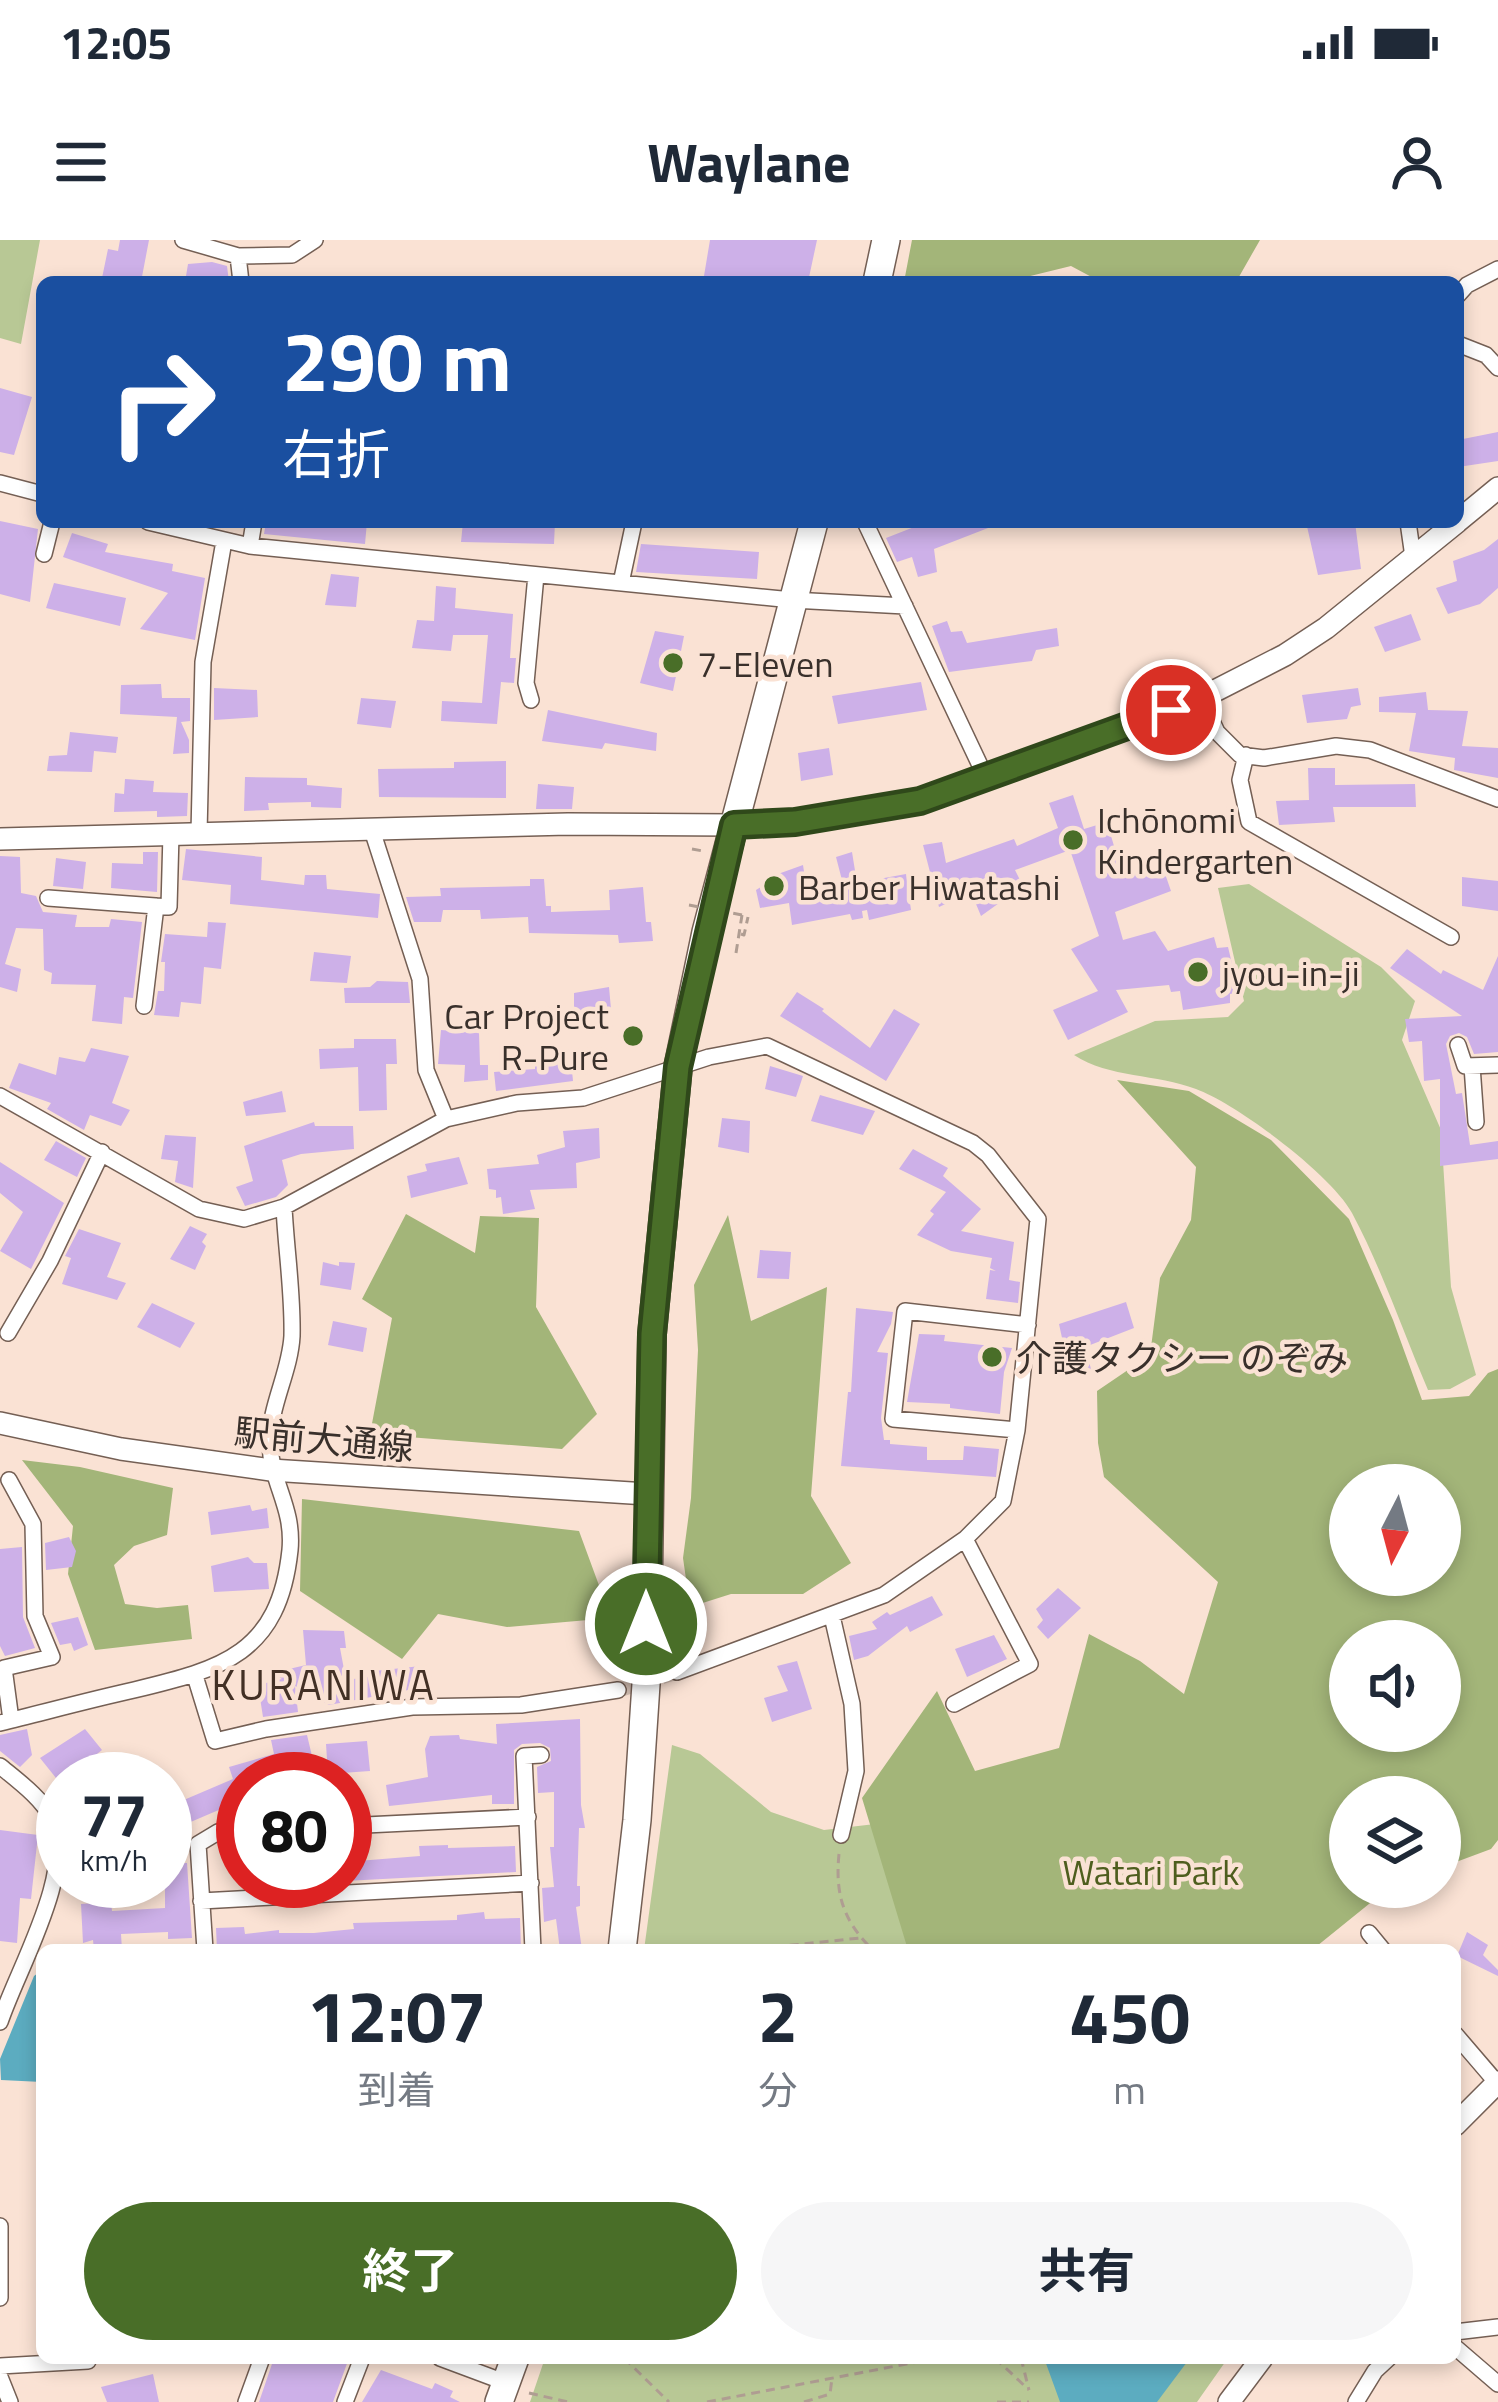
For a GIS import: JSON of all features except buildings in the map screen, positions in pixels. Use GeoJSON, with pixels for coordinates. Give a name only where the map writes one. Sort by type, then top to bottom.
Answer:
{"type":"FeatureCollection","features":[{"type":"Feature","properties":{"kind":"highway"},"geometry":{"type":"LineString","coordinates":[[878,276],[886,240]]}},
{"type":"Feature","properties":{"kind":"highway"},"geometry":{"type":"LineString","coordinates":[[623,1944],[643,1744],[652,1334],[678,1067],[734,825],[812,528]]}},
{"type":"Feature","properties":{"kind":"street"},"geometry":{"type":"LineString","coordinates":[[183,240],[238,256],[292,255],[315,240]]}},
{"type":"Feature","properties":{"kind":"street"},"geometry":{"type":"LineString","coordinates":[[238,256],[240,276]]}},
{"type":"Feature","properties":{"kind":"street"},"geometry":{"type":"LineString","coordinates":[[1464,288],[1498,269]]}},
{"type":"Feature","properties":{"kind":"street"},"geometry":{"type":"LineString","coordinates":[[1464,346],[1486,355],[1498,368]]}},
{"type":"Feature","properties":{"kind":"street"},"geometry":{"type":"LineString","coordinates":[[0,483],[36,492]]}},
{"type":"Feature","properties":{"kind":"street"},"geometry":{"type":"LineString","coordinates":[[1464,516],[1498,488]]}},
{"type":"Feature","properties":{"kind":"street"},"geometry":{"type":"LineString","coordinates":[[44,554],[50,528]]}},
{"type":"Feature","properties":{"kind":"street"},"geometry":{"type":"LineString","coordinates":[[172,528],[250,546],[792,600],[904,606]]}},
{"type":"Feature","properties":{"kind":"street"},"geometry":{"type":"LineString","coordinates":[[250,546],[253,528]]}},
{"type":"Feature","properties":{"kind":"street"},"geometry":{"type":"LineString","coordinates":[[621,583],[633,528]]}},
{"type":"Feature","properties":{"kind":"street"},"geometry":{"type":"LineString","coordinates":[[868,528],[986,778]]}},
{"type":"Feature","properties":{"kind":"street"},"geometry":{"type":"LineString","coordinates":[[1409,528],[1414,557]]}},
{"type":"Feature","properties":{"kind":"street"},"geometry":{"type":"LineString","coordinates":[[0,839],[371,827],[734,825],[795,822],[920,801],[1201,698],[1286,655],[1450,528]]}},
{"type":"Feature","properties":{"kind":"street"},"geometry":{"type":"LineString","coordinates":[[199,833],[203,662],[224,541]]}},
{"type":"Feature","properties":{"kind":"street"},"geometry":{"type":"LineString","coordinates":[[531,700],[526,683],[536,575]]}},
{"type":"Feature","properties":{"kind":"street"},"geometry":{"type":"LineString","coordinates":[[1201,698],[1228,746],[1246,755],[1264,758],[1336,746],[1370,750],[1498,799]]}},
{"type":"Feature","properties":{"kind":"street"},"geometry":{"type":"LineString","coordinates":[[1246,755],[1240,780],[1249,821],[1451,938]]}},
{"type":"Feature","properties":{"kind":"street"},"geometry":{"type":"LineString","coordinates":[[371,827],[420,980],[426,1070],[446,1119]]}},
{"type":"Feature","properties":{"kind":"street"},"geometry":{"type":"LineString","coordinates":[[48,898],[169,907],[171,834]]}},
{"type":"Feature","properties":{"kind":"street"},"geometry":{"type":"LineString","coordinates":[[144,1006],[156,906]]}},
{"type":"Feature","properties":{"kind":"street"},"geometry":{"type":"LineString","coordinates":[[0,1096],[200,1209],[244,1219],[284,1207],[446,1119],[517,1103],[583,1098],[678,1067],[767,1046],[973,1143],[988,1155],[1038,1219],[1017,1430],[1004,1501],[965,1539],[884,1595],[676,1672]]}},
{"type":"Feature","properties":{"kind":"street"},"geometry":{"type":"LineString","coordinates":[[1458,1046],[1465,1066],[1498,1065]]}},
{"type":"Feature","properties":{"kind":"street"},"geometry":{"type":"LineString","coordinates":[[1472,1066],[1475,1122]]}},
{"type":"Feature","properties":{"kind":"street"},"geometry":{"type":"LineString","coordinates":[[8,1333],[50,1261],[102,1152]]}},
{"type":"Feature","properties":{"kind":"street"},"geometry":{"type":"LineString","coordinates":[[9,1480],[33,1525],[35,1616],[52,1657],[4,1668],[6,1722],[195,1676],[250,1645],[276,1608],[290,1550],[287,1502],[271,1470],[270,1426],[292,1334],[284,1207]]}},
{"type":"Feature","properties":{"kind":"street"},"geometry":{"type":"LineString","coordinates":[[1017,1430],[893,1419],[905,1310],[1028,1325]]}},
{"type":"Feature","properties":{"kind":"street","name":"駅前大通線"},"geometry":{"type":"LineString","coordinates":[[0,1423],[122,1449],[271,1470],[647,1494]]}},
{"type":"Feature","properties":{"kind":"street"},"geometry":{"type":"LineString","coordinates":[[954,1704],[1030,1664],[965,1539]]}},
{"type":"Feature","properties":{"kind":"street"},"geometry":{"type":"LineString","coordinates":[[832,1616],[852,1704],[856,1771],[841,1834]]}},
{"type":"Feature","properties":{"kind":"street"},"geometry":{"type":"LineString","coordinates":[[195,1676],[214,1742],[266,1729],[412,1708],[520,1705],[618,1690]]}},
{"type":"Feature","properties":{"kind":"street"},"geometry":{"type":"LineString","coordinates":[[533,1944],[524,1756],[541,1755]]}},
{"type":"Feature","properties":{"kind":"street"},"geometry":{"type":"LineString","coordinates":[[0,1766],[50,1813],[60,1839],[52,1894],[36,1944]]}},
{"type":"Feature","properties":{"kind":"street"},"geometry":{"type":"LineString","coordinates":[[372,1825],[528,1817]]}},
{"type":"Feature","properties":{"kind":"street"},"geometry":{"type":"LineString","coordinates":[[205,1944],[198,1844],[216,1833]]}},
{"type":"Feature","properties":{"kind":"street"},"geometry":{"type":"LineString","coordinates":[[201,1900],[531,1883]]}},
{"type":"Feature","properties":{"kind":"street"},"geometry":{"type":"LineString","coordinates":[[1369,1933],[1378,1944]]}},
{"type":"Feature","properties":{"kind":"street"},"geometry":{"type":"LineString","coordinates":[[0,2022],[34,1952]]}},
{"type":"Feature","properties":{"kind":"street"},"geometry":{"type":"LineString","coordinates":[[1461,2041],[1497,2082],[1461,2119]]}},
{"type":"Feature","properties":{"kind":"street"},"geometry":{"type":"LineString","coordinates":[[0,2226],[0,2297]]}},
{"type":"Feature","properties":{"kind":"street"},"geometry":{"type":"LineString","coordinates":[[1461,2331],[1498,2327]]}},
{"type":"Feature","properties":{"kind":"street"},"geometry":{"type":"LineString","coordinates":[[1461,2352],[1498,2384]]}},
{"type":"Feature","properties":{"kind":"street"},"geometry":{"type":"LineString","coordinates":[[0,2366],[36,2364]]}},
{"type":"Feature","properties":{"kind":"street"},"geometry":{"type":"LineString","coordinates":[[246,2402],[260,2364]]}},
{"type":"Feature","properties":{"kind":"street"},"geometry":{"type":"LineString","coordinates":[[345,2402],[360,2364]]}},
{"type":"Feature","properties":{"kind":"street"},"geometry":{"type":"LineString","coordinates":[[457,2364],[512,2383]]}},
{"type":"Feature","properties":{"kind":"street"},"geometry":{"type":"LineString","coordinates":[[1229,2402],[1258,2364]]}},
{"type":"Feature","properties":{"kind":"street"},"geometry":{"type":"LineString","coordinates":[[1356,2402],[1383,2364]]}},
{"type":"Feature","properties":{"kind":"street"},"geometry":{"type":"LineString","coordinates":[[0,2377],[10,2402]]}},
{"type":"Feature","properties":{"kind":"path"},"geometry":{"type":"LineString","coordinates":[[689,905],[745,916],[736,953]]}},
{"type":"Feature","properties":{"kind":"path"},"geometry":{"type":"LineString","coordinates":[[841,1834],[836,1890],[866,1944]]}},
{"type":"Feature","properties":{"kind":"path"},"geometry":{"type":"LineString","coordinates":[[802,1944],[860,1938]]}},
{"type":"Feature","properties":{"kind":"path"},"geometry":{"type":"LineString","coordinates":[[630,2364],[669,2402]]}},
{"type":"Feature","properties":{"kind":"path"},"geometry":{"type":"LineString","coordinates":[[707,2402],[906,2364]]}},
{"type":"Feature","properties":{"kind":"path"},"geometry":{"type":"LineString","coordinates":[[1001,2364],[1029,2390],[1023,2364]]}},
{"type":"Feature","properties":{"kind":"path"},"geometry":{"type":"LineString","coordinates":[[804,2402],[830,2394],[832,2378]]}},
{"type":"Feature","properties":{"kind":"path"},"geometry":{"type":"LineString","coordinates":[[512,2383],[568,2402]]}},
{"type":"Feature","properties":{"kind":"path"},"geometry":{"type":"LineString","coordinates":[[997,2402],[1029,2402]]}},
{"type":"Feature","properties":{"kind":"green space"},"geometry":{"type":"Polygon","coordinates":[[[0,240],[40,240],[21,344],[0,338],[0,240]]]}},
{"type":"Feature","properties":{"kind":"green space"},"geometry":{"type":"Polygon","coordinates":[[[912,240],[1260,240],[1239,276],[1090,276],[1071,266],[1030,276],[905,276],[912,240]]]}},
{"type":"Feature","properties":{"kind":"green space"},"geometry":{"type":"Polygon","coordinates":[[[1249,884],[1381,967],[1415,1001],[1402,1040],[1441,1130],[1451,1287],[1476,1375],[1450,1389],[1428,1390],[1352,1213],[1305,1161],[1214,1097],[1181,1084],[1102,1068],[1074,1055],[1155,1021],[1228,1017],[1244,1001],[1218,888],[1249,884]]]}},
{"type":"Feature","properties":{"kind":"green space"},"geometry":{"type":"Polygon","coordinates":[[[1117,1080],[1189,1091],[1271,1140],[1349,1219],[1422,1400],[1469,1396],[1488,1373],[1498,1369],[1498,1840],[1491,1849],[1461,1860],[1461,1776],[1329,1776],[1329,1908],[1364,1908],[1319,1944],[906,1944],[862,1798],[937,1691],[975,1771],[1059,1748],[1089,1634],[1140,1661],[1184,1694],[1218,1582],[1104,1477],[1098,1443],[1097,1391],[1150,1355],[1160,1278],[1191,1220],[1196,1167],[1117,1080]]]}},
{"type":"Feature","properties":{"kind":"green space"},"geometry":{"type":"Polygon","coordinates":[[[406,1214],[475,1253],[480,1216],[539,1218],[536,1307],[597,1414],[562,1449],[370,1434],[392,1318],[362,1299],[406,1214]]]}},
{"type":"Feature","properties":{"kind":"green space"},"geometry":{"type":"Polygon","coordinates":[[[728,1215],[751,1321],[827,1287],[811,1496],[851,1563],[803,1594],[731,1594],[690,1607],[683,1558],[691,1498],[698,1350],[694,1285],[728,1215]]]}},
{"type":"Feature","properties":{"kind":"green space"},"geometry":{"type":"Polygon","coordinates":[[[22,1460],[80,1467],[173,1488],[167,1535],[134,1546],[114,1565],[125,1604],[188,1605],[192,1639],[95,1650],[68,1574],[73,1526],[22,1460]]]}},
{"type":"Feature","properties":{"kind":"green space"},"geometry":{"type":"Polygon","coordinates":[[[302,1499],[579,1531],[611,1618],[507,1627],[438,1614],[402,1659],[300,1591],[302,1499]]]}},
{"type":"Feature","properties":{"kind":"green space","name":"Watari Park"},"geometry":{"type":"Polygon","coordinates":[[[672,1745],[700,1754],[771,1812],[824,1830],[1199,1786],[1275,1944],[645,1944],[672,1745]]]}},
{"type":"Feature","properties":{"kind":"green space"},"geometry":{"type":"Polygon","coordinates":[[[543,2364],[1224,2364],[1197,2402],[530,2402],[543,2364]]]}},
{"type":"Feature","properties":{"kind":"water"},"geometry":{"type":"Polygon","coordinates":[[[34,1976],[36,2082],[1,2080],[0,2059],[34,1976]]]}},
{"type":"Feature","properties":{"kind":"water"},"geometry":{"type":"Polygon","coordinates":[[[1046,2364],[1186,2364],[1157,2402],[1060,2402],[1046,2364]]]}},
{"type":"Feature","properties":{"kind":"tunnel"},"geometry":{"type":"LineString","coordinates":[[618,1690],[677,1672]]}},
{"type":"Feature","properties":{"kind":"place","name":"7-Eleven"},"geometry":{"type":"Point","coordinates":[673,663]}},
{"type":"Feature","properties":{"kind":"place","name":"Ichōnomi Kindergarten"},"geometry":{"type":"Point","coordinates":[1073,840]}},
{"type":"Feature","properties":{"kind":"place","name":"Barber Hiwatashi"},"geometry":{"type":"Point","coordinates":[774,886]}},
{"type":"Feature","properties":{"kind":"place","name":"jyou-in-ji"},"geometry":{"type":"Point","coordinates":[1198,972]}},
{"type":"Feature","properties":{"kind":"place","name":"Car Project R-Pure"},"geometry":{"type":"Point","coordinates":[633,1036]}},
{"type":"Feature","properties":{"kind":"place","name":"介護タクシー のぞみ"},"geometry":{"type":"Point","coordinates":[992,1357]}},
{"type":"Feature","properties":{"kind":"district","name":"KURANIWA"},"geometry":{"type":"Point","coordinates":[324,1684]}},
{"type":"Feature","properties":{"kind":"route"},"geometry":{"type":"LineString","coordinates":[[646,1624],[652,1334],[678,1067],[734,825],[795,822],[920,801],[1171,710]]}}]}
